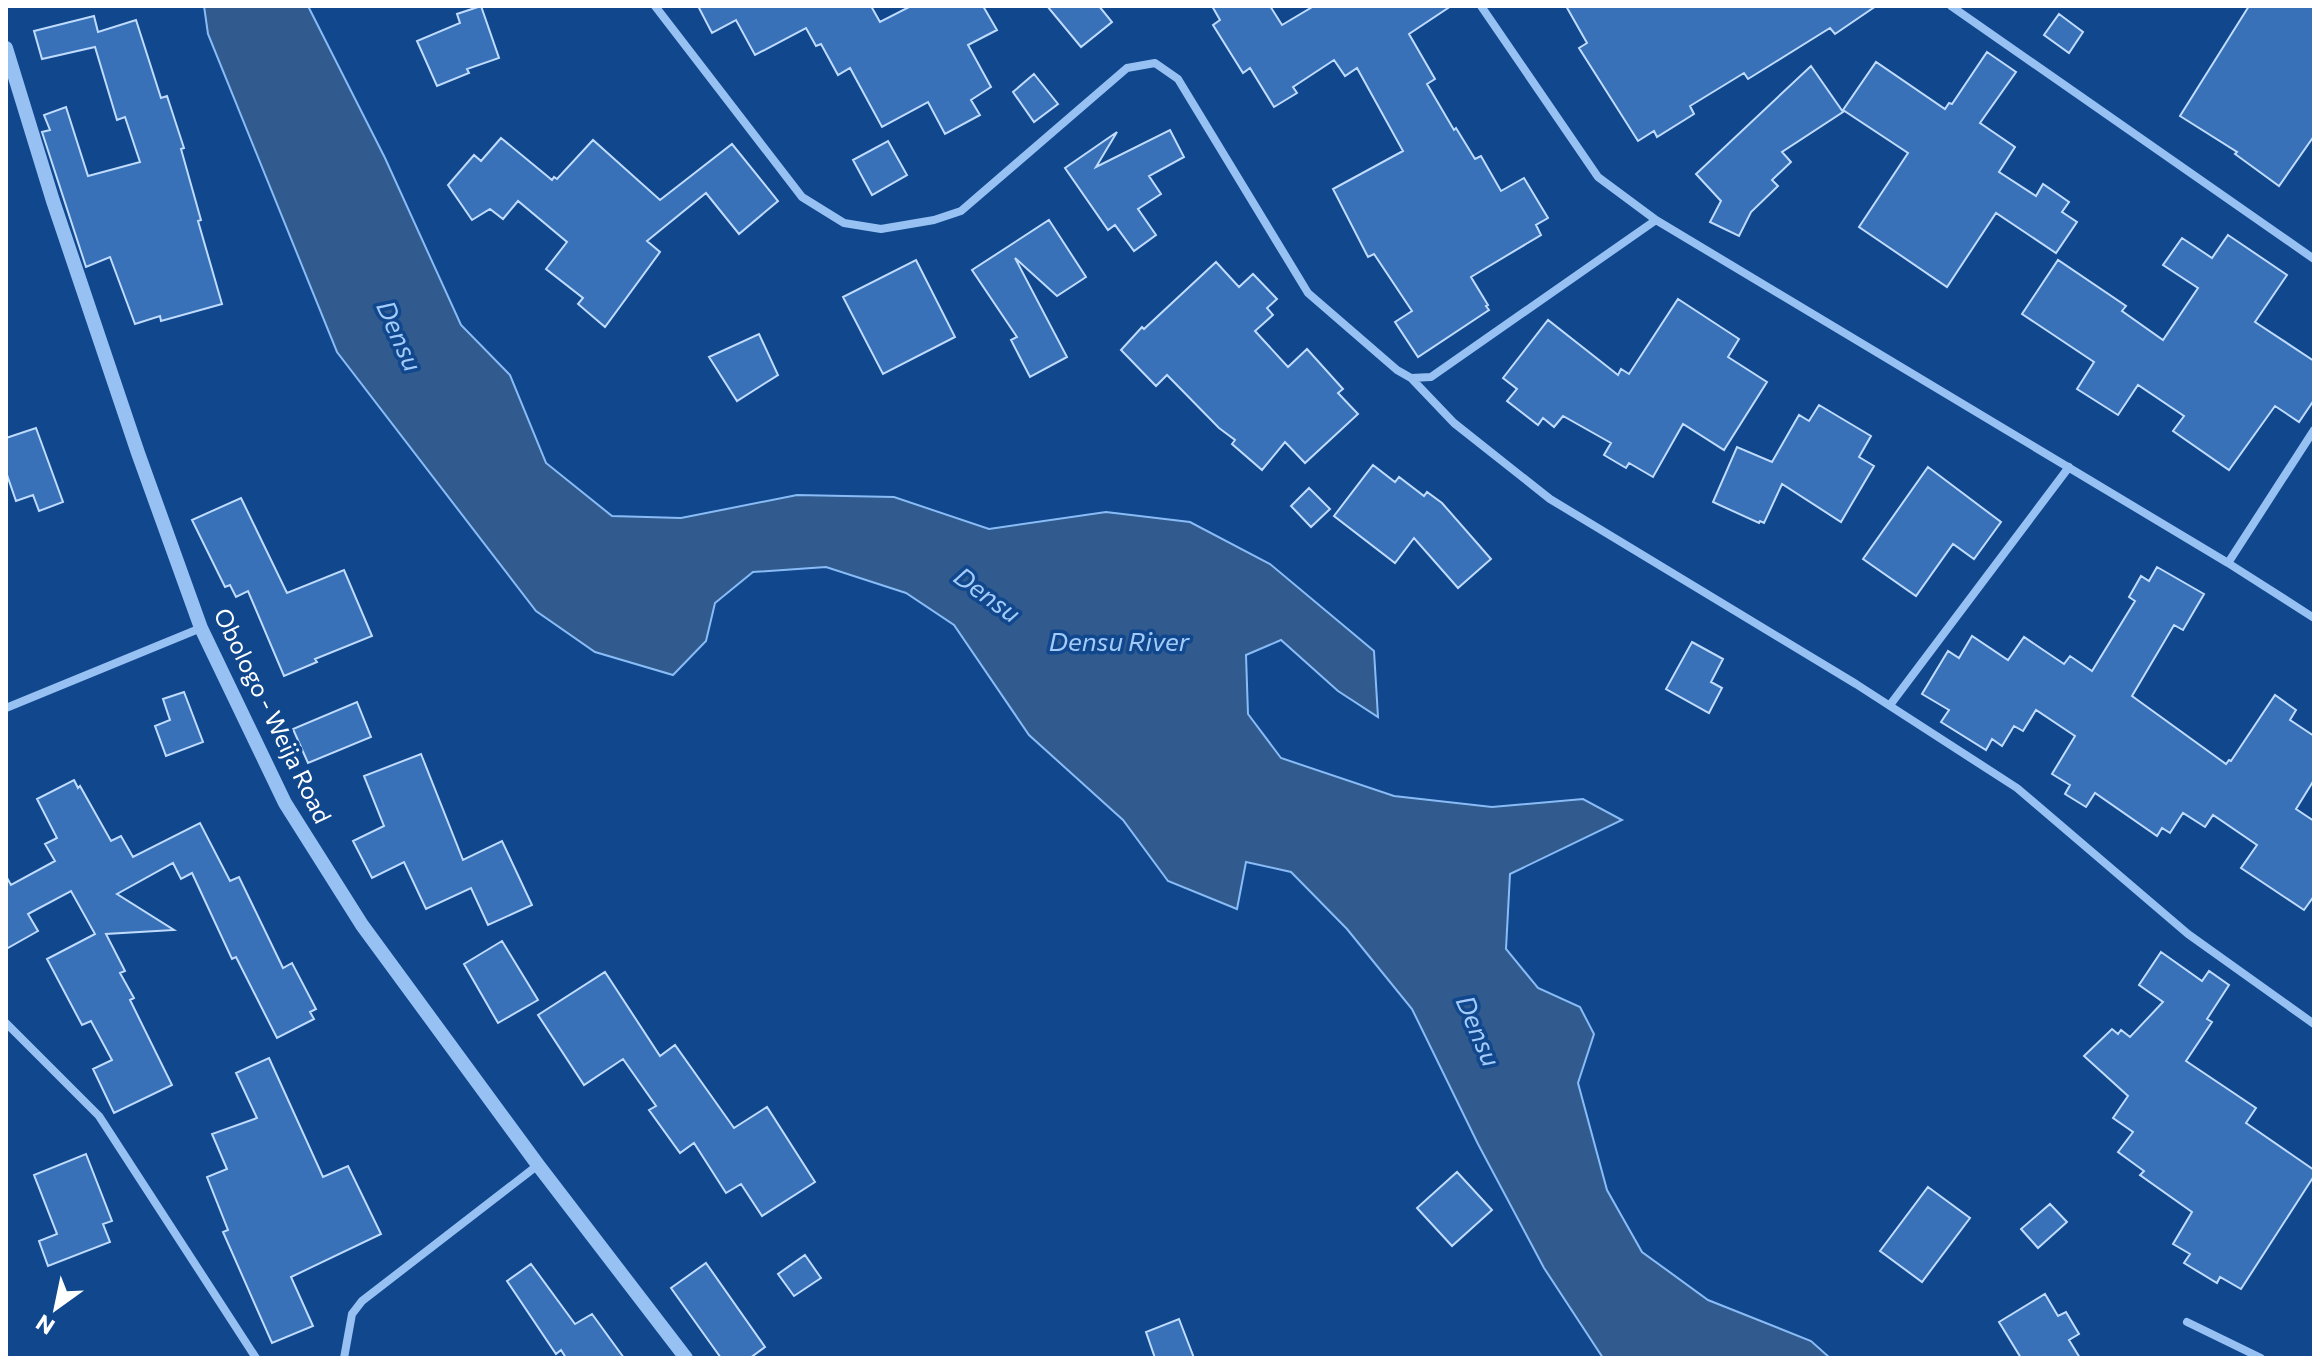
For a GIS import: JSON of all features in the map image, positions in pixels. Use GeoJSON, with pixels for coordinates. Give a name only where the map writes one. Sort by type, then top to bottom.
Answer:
{"type":"FeatureCollection","features":[{"type":"Feature","properties":{"kind":"street"},"geometry":{"type":"LineString","coordinates":[[655,6],[802,197],[844,223],[881,229],[934,220],[961,211],[1127,68],[1155,63],[1178,79],[1308,293],[1397,370],[1411,378],[1454,423],[1550,499],[1890,705],[2017,788],[2188,934],[2314,1024]]}},
{"type":"Feature","properties":{"kind":"street"},"geometry":{"type":"LineString","coordinates":[[1481,6],[1598,177],[1656,220],[2228,563],[2314,618]]}},
{"type":"Feature","properties":{"kind":"street"},"geometry":{"type":"LineString","coordinates":[[1951,6],[2314,259]]}},
{"type":"Feature","properties":{"kind":"street","name":"Obologo - Weija Road"},"geometry":{"type":"LineString","coordinates":[[6,48],[53,201],[201,628],[293,815],[362,925],[538,1165],[686,1358]]}},
{"type":"Feature","properties":{"kind":"street"},"geometry":{"type":"LineString","coordinates":[[1411,378],[1431,377],[1656,220]]}},
{"type":"Feature","properties":{"kind":"street"},"geometry":{"type":"LineString","coordinates":[[2228,563],[2314,430]]}},
{"type":"Feature","properties":{"kind":"street"},"geometry":{"type":"LineString","coordinates":[[1890,705],[2069,467]]}},
{"type":"Feature","properties":{"kind":"street"},"geometry":{"type":"LineString","coordinates":[[6,708],[201,628]]}},
{"type":"Feature","properties":{"kind":"street"},"geometry":{"type":"LineString","coordinates":[[6,1023],[99,1116],[256,1358]]}},
{"type":"Feature","properties":{"kind":"street"},"geometry":{"type":"LineString","coordinates":[[344,1358],[352,1314],[362,1301],[538,1165]]}},
{"type":"Feature","properties":{"kind":"street"},"geometry":{"type":"LineString","coordinates":[[2187,1322],[2261,1358]]}},
{"type":"Feature","properties":{"kind":"water","name":"Densu River"},"geometry":{"type":"Polygon","coordinates":[[[204,6],[308,6],[385,158],[461,325],[510,375],[546,463],[612,516],[681,518],[797,495],[894,497],[989,529],[1106,512],[1190,522],[1270,564],[1374,651],[1378,717],[1338,691],[1281,640],[1246,655],[1248,714],[1281,758],[1394,796],[1492,807],[1583,799],[1622,820],[1510,874],[1506,949],[1538,988],[1580,1007],[1594,1034],[1578,1083],[1607,1190],[1642,1252],[1708,1300],[1811,1341],[1830,1358],[1603,1358],[1544,1268],[1478,1144],[1412,1009],[1347,929],[1291,872],[1246,862],[1237,909],[1168,881],[1123,820],[1029,735],[954,625],[906,593],[826,567],[753,572],[715,603],[706,641],[673,675],[595,652],[536,611],[337,352],[208,34],[204,6]]]}},
{"type":"Feature","properties":{"kind":"building"},"geometry":{"type":"Polygon","coordinates":[[[481,6],[499,58],[467,69],[469,73],[437,86],[417,41],[460,23],[457,14],[481,6]]]}},
{"type":"Feature","properties":{"kind":"building"},"geometry":{"type":"Polygon","coordinates":[[[698,6],[871,6],[880,22],[911,6],[983,6],[997,30],[968,45],[991,87],[971,100],[980,115],[945,134],[928,102],[882,127],[850,68],[838,75],[821,44],[816,46],[806,28],[755,55],[736,20],[712,33],[698,6]]]}},
{"type":"Feature","properties":{"kind":"building"},"geometry":{"type":"Polygon","coordinates":[[[1047,6],[1099,6],[1112,22],[1081,47],[1047,6]]]}},
{"type":"Feature","properties":{"kind":"building"},"geometry":{"type":"Polygon","coordinates":[[[1212,6],[1270,6],[1282,25],[1314,6],[1451,6],[1409,34],[1435,79],[1427,84],[1454,130],[1456,128],[1475,159],[1481,156],[1501,191],[1524,178],[1548,218],[1536,225],[1541,235],[1471,277],[1489,310],[1418,357],[1395,322],[1412,311],[1374,254],[1368,257],[1333,189],[1403,151],[1357,68],[1345,76],[1334,60],[1293,87],[1297,93],[1274,107],[1250,68],[1243,73],[1213,25],[1220,20],[1212,6]]]}},
{"type":"Feature","properties":{"kind":"building"},"geometry":{"type":"Polygon","coordinates":[[[1566,6],[1876,6],[1835,34],[1830,28],[1748,79],[1744,73],[1690,106],[1694,114],[1657,137],[1654,131],[1638,141],[1579,48],[1587,43],[1566,6]]]}},
{"type":"Feature","properties":{"kind":"building"},"geometry":{"type":"Polygon","coordinates":[[[2249,6],[2314,6],[2314,136],[2279,186],[2235,154],[2237,152],[2180,116],[2249,6]]]}},
{"type":"Feature","properties":{"kind":"building"},"geometry":{"type":"Polygon","coordinates":[[[2059,14],[2083,32],[2069,53],[2044,35],[2059,14]]]}},
{"type":"Feature","properties":{"kind":"building"},"geometry":{"type":"Polygon","coordinates":[[[94,16],[98,32],[136,20],[161,98],[167,96],[184,148],[181,149],[201,220],[198,221],[222,304],[161,321],[160,316],[135,324],[110,257],[86,267],[42,132],[50,130],[44,115],[66,107],[88,176],[140,162],[125,117],[117,120],[95,47],[42,59],[34,31],[94,16]]]}},
{"type":"Feature","properties":{"kind":"building"},"geometry":{"type":"Polygon","coordinates":[[[1987,52],[2016,72],[1980,123],[2015,147],[1999,172],[2036,196],[2043,184],[2069,202],[2062,212],[2077,222],[2056,253],[1996,213],[1947,287],[1859,227],[1908,153],[1843,110],[1876,62],[1945,109],[1949,103],[1952,104],[1987,52]]]}},
{"type":"Feature","properties":{"kind":"building"},"geometry":{"type":"Polygon","coordinates":[[[1811,66],[1843,112],[1782,152],[1791,162],[1772,180],[1778,186],[1751,212],[1739,236],[1710,222],[1721,201],[1696,174],[1811,66]]]}},
{"type":"Feature","properties":{"kind":"building"},"geometry":{"type":"Polygon","coordinates":[[[1034,74],[1058,104],[1034,122],[1013,92],[1034,74]]]}},
{"type":"Feature","properties":{"kind":"building"},"geometry":{"type":"Polygon","coordinates":[[[1170,130],[1184,157],[1149,176],[1161,194],[1138,209],[1156,235],[1134,251],[1115,225],[1108,230],[1065,168],[1117,132],[1096,167],[1170,130]]]}},
{"type":"Feature","properties":{"kind":"building"},"geometry":{"type":"Polygon","coordinates":[[[501,138],[552,180],[554,177],[557,179],[593,140],[660,200],[732,144],[778,201],[739,234],[706,193],[647,241],[660,252],[605,327],[578,304],[583,298],[546,269],[567,242],[518,201],[503,219],[490,209],[472,220],[448,185],[474,155],[481,161],[501,138]]]}},
{"type":"Feature","properties":{"kind":"building"},"geometry":{"type":"Polygon","coordinates":[[[888,141],[907,175],[872,195],[853,160],[888,141]]]}},
{"type":"Feature","properties":{"kind":"building"},"geometry":{"type":"Polygon","coordinates":[[[1049,220],[1086,277],[1057,296],[1015,258],[1067,357],[1030,377],[1011,340],[1017,337],[972,270],[1049,220]]]}},
{"type":"Feature","properties":{"kind":"building"},"geometry":{"type":"Polygon","coordinates":[[[2228,235],[2287,275],[2255,322],[2314,361],[2314,400],[2299,422],[2275,406],[2229,470],[2173,431],[2184,416],[2138,385],[2118,415],[2077,389],[2094,362],[2022,314],[2058,260],[2126,306],[2122,311],[2163,340],[2198,288],[2163,265],[2182,238],[2212,258],[2228,235]]]}},
{"type":"Feature","properties":{"kind":"building"},"geometry":{"type":"Polygon","coordinates":[[[916,260],[955,337],[883,374],[843,297],[916,260]]]}},
{"type":"Feature","properties":{"kind":"building"},"geometry":{"type":"Polygon","coordinates":[[[1216,262],[1239,287],[1253,274],[1277,299],[1267,308],[1273,315],[1255,331],[1288,367],[1307,349],[1343,389],[1338,393],[1358,414],[1305,463],[1285,442],[1262,470],[1232,444],[1235,440],[1167,375],[1156,386],[1121,350],[1142,327],[1144,329],[1216,262]]]}},
{"type":"Feature","properties":{"kind":"building"},"geometry":{"type":"Polygon","coordinates":[[[1678,299],[1739,339],[1728,357],[1767,382],[1724,450],[1683,424],[1653,477],[1629,463],[1626,468],[1604,455],[1611,443],[1563,416],[1554,427],[1543,418],[1538,425],[1507,401],[1517,389],[1503,378],[1548,320],[1618,375],[1621,369],[1629,374],[1678,299]]]}},
{"type":"Feature","properties":{"kind":"building"},"geometry":{"type":"Polygon","coordinates":[[[759,334],[778,375],[737,401],[709,357],[759,334]]]}},
{"type":"Feature","properties":{"kind":"building"},"geometry":{"type":"Polygon","coordinates":[[[1819,405],[1871,436],[1859,457],[1874,466],[1841,522],[1782,484],[1764,523],[1713,502],[1737,447],[1772,462],[1799,415],[1809,421],[1819,405]]]}},
{"type":"Feature","properties":{"kind":"building"},"geometry":{"type":"Polygon","coordinates":[[[36,428],[63,502],[39,511],[33,495],[16,501],[6,472],[6,438],[36,428]]]}},
{"type":"Feature","properties":{"kind":"building"},"geometry":{"type":"Polygon","coordinates":[[[1373,465],[1395,482],[1399,477],[1424,496],[1427,492],[1442,503],[1491,559],[1458,588],[1414,538],[1395,563],[1334,516],[1373,465]]]}},
{"type":"Feature","properties":{"kind":"building"},"geometry":{"type":"Polygon","coordinates":[[[1928,467],[2001,522],[1974,559],[1953,544],[1916,596],[1863,559],[1928,467]]]}},
{"type":"Feature","properties":{"kind":"building"},"geometry":{"type":"Polygon","coordinates":[[[1309,488],[1330,509],[1311,527],[1291,506],[1309,488]]]}},
{"type":"Feature","properties":{"kind":"building"},"geometry":{"type":"Polygon","coordinates":[[[241,498],[287,593],[344,570],[372,636],[315,659],[317,662],[284,676],[248,591],[236,597],[230,585],[225,587],[192,520],[241,498]]]}},
{"type":"Feature","properties":{"kind":"building"},"geometry":{"type":"Polygon","coordinates":[[[2157,567],[2204,594],[2183,630],[2174,625],[2132,696],[2226,764],[2275,695],[2296,710],[2290,720],[2314,736],[2314,780],[2296,809],[2314,821],[2314,896],[2304,910],[2241,868],[2257,845],[2213,815],[2205,827],[2183,813],[2170,833],[2162,828],[2157,836],[2095,793],[2086,807],[2065,794],[2070,785],[2052,774],[2075,736],[2036,710],[2023,731],[2014,726],[2002,746],[1992,739],[1986,750],[1941,722],[1949,710],[1922,694],[1948,651],[1959,658],[1972,636],[2008,660],[2024,637],[2064,664],[2070,656],[2092,671],[2135,601],[2129,597],[2141,576],[2149,581],[2157,567]]]}},
{"type":"Feature","properties":{"kind":"building"},"geometry":{"type":"Polygon","coordinates":[[[1692,642],[1723,659],[1711,682],[1722,688],[1709,713],[1666,689],[1692,642]]]}},
{"type":"Feature","properties":{"kind":"building"},"geometry":{"type":"Polygon","coordinates":[[[184,692],[203,742],[166,756],[155,726],[170,720],[163,699],[184,692]]]}},
{"type":"Feature","properties":{"kind":"building"},"geometry":{"type":"Polygon","coordinates":[[[357,702],[371,737],[308,763],[293,729],[357,702]]]}},
{"type":"Feature","properties":{"kind":"building"},"geometry":{"type":"Polygon","coordinates":[[[421,754],[463,860],[502,841],[532,905],[488,925],[471,888],[426,909],[404,862],[372,878],[353,841],[384,826],[364,776],[421,754]]]}},
{"type":"Feature","properties":{"kind":"building"},"geometry":{"type":"Polygon","coordinates":[[[74,780],[111,841],[121,836],[133,857],[200,823],[230,881],[239,877],[283,968],[292,963],[316,1009],[310,1012],[314,1019],[277,1038],[236,957],[232,959],[192,873],[181,879],[173,863],[117,894],[174,930],[106,934],[125,971],[120,973],[134,998],[130,1000],[172,1085],[114,1113],[93,1069],[112,1060],[91,1021],[82,1025],[47,959],[95,934],[71,891],[28,914],[38,931],[6,949],[6,876],[11,885],[55,861],[45,844],[57,838],[37,799],[74,780]]]}},
{"type":"Feature","properties":{"kind":"building"},"geometry":{"type":"Polygon","coordinates":[[[502,941],[538,1000],[498,1023],[464,964],[502,941]]]}},
{"type":"Feature","properties":{"kind":"building"},"geometry":{"type":"Polygon","coordinates":[[[2161,952],[2202,981],[2209,971],[2229,985],[2207,1019],[2212,1022],[2186,1061],[2256,1108],[2246,1123],[2314,1170],[2314,1176],[2241,1289],[2220,1277],[2217,1283],[2184,1263],[2190,1254],[2173,1244],[2192,1212],[2140,1175],[2144,1171],[2118,1152],[2133,1132],[2113,1118],[2128,1096],[2084,1056],[2112,1029],[2118,1034],[2121,1030],[2130,1037],[2163,1002],[2139,985],[2161,952]]]}},
{"type":"Feature","properties":{"kind":"building"},"geometry":{"type":"Polygon","coordinates":[[[605,972],[660,1056],[675,1045],[734,1128],[767,1107],[815,1182],[762,1216],[741,1184],[726,1193],[694,1143],[680,1153],[649,1110],[656,1106],[623,1059],[584,1085],[538,1015],[605,972]]]}},
{"type":"Feature","properties":{"kind":"building"},"geometry":{"type":"Polygon","coordinates":[[[269,1058],[323,1177],[348,1166],[381,1234],[291,1277],[313,1326],[272,1343],[223,1232],[228,1230],[207,1177],[227,1169],[212,1134],[257,1118],[236,1073],[269,1058]]]}},
{"type":"Feature","properties":{"kind":"building"},"geometry":{"type":"Polygon","coordinates":[[[86,1154],[112,1221],[103,1224],[110,1242],[48,1266],[39,1241],[57,1234],[34,1175],[86,1154]]]}},
{"type":"Feature","properties":{"kind":"building"},"geometry":{"type":"Polygon","coordinates":[[[1457,1172],[1492,1210],[1452,1246],[1417,1208],[1457,1172]]]}},
{"type":"Feature","properties":{"kind":"building"},"geometry":{"type":"Polygon","coordinates":[[[1928,1187],[1970,1218],[1922,1282],[1880,1251],[1928,1187]]]}},
{"type":"Feature","properties":{"kind":"building"},"geometry":{"type":"Polygon","coordinates":[[[2050,1204],[2067,1222],[2038,1248],[2021,1229],[2050,1204]]]}},
{"type":"Feature","properties":{"kind":"building"},"geometry":{"type":"Polygon","coordinates":[[[805,1255],[821,1278],[794,1296],[778,1274],[805,1255]]]}},
{"type":"Feature","properties":{"kind":"building"},"geometry":{"type":"Polygon","coordinates":[[[706,1263],[765,1347],[750,1358],[721,1358],[671,1288],[706,1263]]]}},
{"type":"Feature","properties":{"kind":"building"},"geometry":{"type":"Polygon","coordinates":[[[531,1264],[575,1324],[592,1314],[624,1358],[566,1358],[561,1350],[556,1354],[507,1281],[531,1264]]]}},
{"type":"Feature","properties":{"kind":"building"},"geometry":{"type":"Polygon","coordinates":[[[2045,1294],[2058,1316],[2066,1312],[2079,1334],[2069,1340],[2080,1358],[2021,1358],[1999,1322],[2045,1294]]]}},
{"type":"Feature","properties":{"kind":"building"},"geometry":{"type":"Polygon","coordinates":[[[1179,1319],[1194,1358],[1155,1358],[1146,1332],[1179,1319]]]}},
{"type":"Feature","properties":{"kind":"water label","name":"Densu"},"geometry":{"type":"Point","coordinates":[399,336]}},
{"type":"Feature","properties":{"kind":"water label","name":"Densu"},"geometry":{"type":"Point","coordinates":[987,595]}},
{"type":"Feature","properties":{"kind":"water label","name":"Densu"},"geometry":{"type":"Point","coordinates":[1478,1031]}}]}
